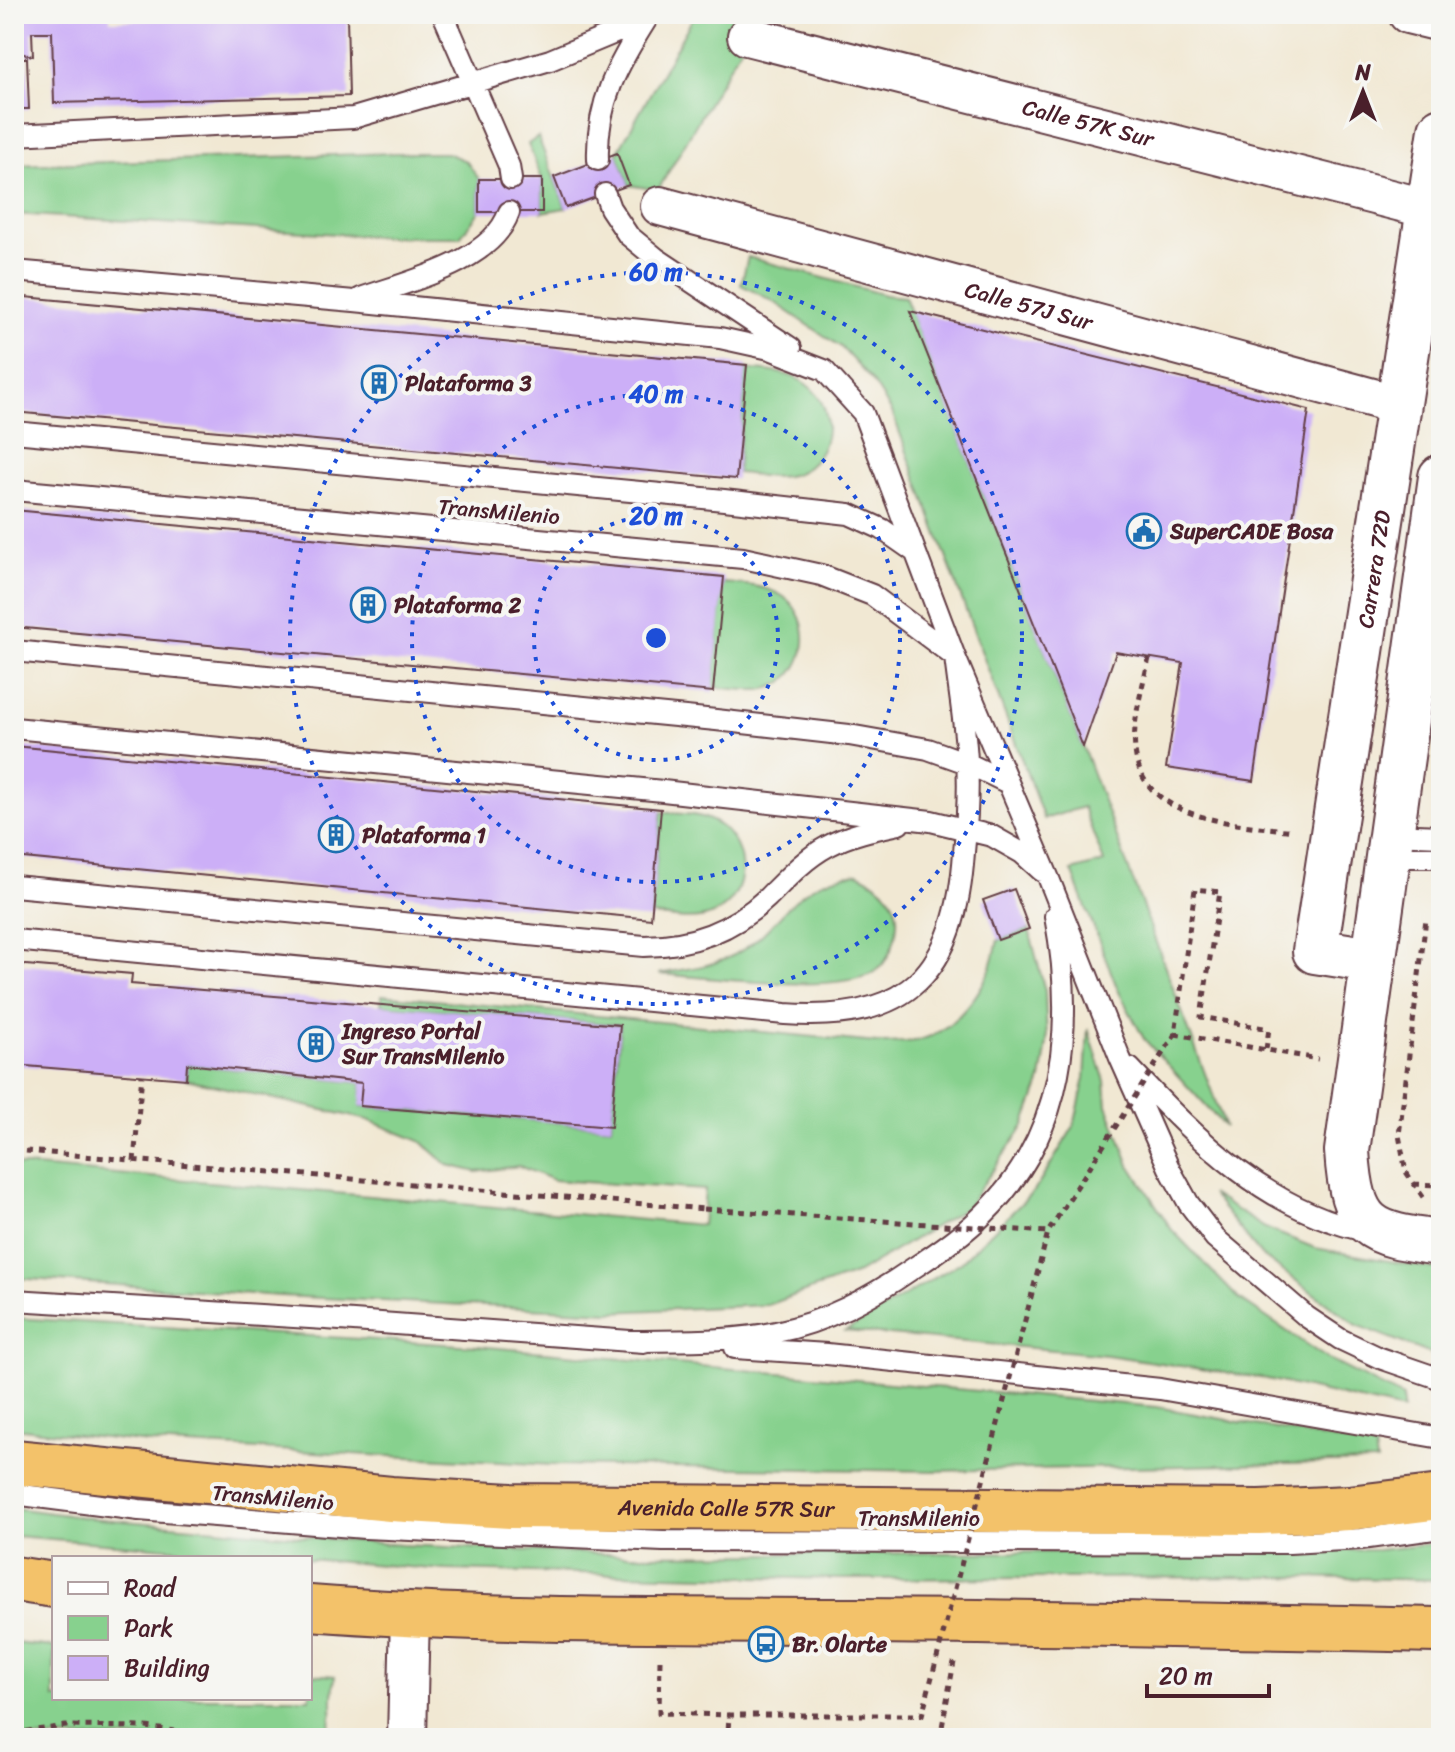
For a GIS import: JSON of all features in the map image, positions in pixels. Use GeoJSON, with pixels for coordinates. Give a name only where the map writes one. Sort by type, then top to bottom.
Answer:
{"type":"FeatureCollection","features":[{"type":"Feature","properties":{"kind":"highway","name":"Avenida Calle 57R Sur"},"geometry":{"type":"LineString","coordinates":[[14,1462],[391,1499],[511,1506],[1259,1512],[1349,1508],[1441,1497]]}},
{"type":"Feature","properties":{"kind":"highway"},"geometry":{"type":"LineString","coordinates":[[14,1579],[52,1585]]}},
{"type":"Feature","properties":{"kind":"highway"},"geometry":{"type":"LineString","coordinates":[[312,1608],[410,1614],[1441,1630]]}},
{"type":"Feature","properties":{"kind":"street"},"geometry":{"type":"LineString","coordinates":[[1408,14],[1441,22]]}},
{"type":"Feature","properties":{"kind":"street","name":"Calle 57K Sur"},"geometry":{"type":"LineString","coordinates":[[747,36],[1429,209]]}},
{"type":"Feature","properties":{"kind":"street","name":"Carrera 72D"},"geometry":{"type":"LineString","coordinates":[[1372,960],[1315,951],[1441,130]]}},
{"type":"Feature","properties":{"kind":"street","name":"Calle 57J Sur"},"geometry":{"type":"LineString","coordinates":[[660,206],[1399,405]]}},
{"type":"Feature","properties":{"kind":"street"},"geometry":{"type":"LineString","coordinates":[[1436,1223],[1386,1235],[1361,1215],[1351,1186],[1347,1151],[1441,477]]}},
{"type":"Feature","properties":{"kind":"street"},"geometry":{"type":"LineString","coordinates":[[407,1738],[410,1614]]}},
{"type":"Feature","properties":{"kind":"lane"},"geometry":{"type":"LineString","coordinates":[[443,14],[475,83],[509,166],[511,179]]}},
{"type":"Feature","properties":{"kind":"lane"},"geometry":{"type":"LineString","coordinates":[[14,135],[353,118],[550,60],[648,17]]}},
{"type":"Feature","properties":{"kind":"lane"},"geometry":{"type":"LineString","coordinates":[[598,160],[597,133],[606,94],[624,54],[648,17]]}},
{"type":"Feature","properties":{"kind":"lane"},"geometry":{"type":"LineString","coordinates":[[605,194],[610,208],[628,235],[656,258],[824,370],[863,413],[955,657],[1049,879],[1120,1058],[1169,1168],[1189,1204],[1215,1238],[1283,1298],[1340,1339],[1380,1358],[1441,1379]]}},
{"type":"Feature","properties":{"kind":"lane"},"geometry":{"type":"LineString","coordinates":[[354,301],[448,268],[483,246],[506,220],[509,212]]}},
{"type":"Feature","properties":{"kind":"lane"},"geometry":{"type":"LineString","coordinates":[[14,271],[720,338],[770,349],[824,370]]}},
{"type":"Feature","properties":{"kind":"lane","name":"TransMilenio"},"geometry":{"type":"LineString","coordinates":[[14,432],[849,514],[882,529],[915,552]]}},
{"type":"Feature","properties":{"kind":"lane","name":"TransMilenio"},"geometry":{"type":"LineString","coordinates":[[14,490],[743,558],[821,575],[872,595],[955,657]]}},
{"type":"Feature","properties":{"kind":"lane"},"geometry":{"type":"LineString","coordinates":[[14,651],[791,728],[928,749],[1008,783]]}},
{"type":"Feature","properties":{"kind":"lane"},"geometry":{"type":"LineString","coordinates":[[14,940],[830,1016],[884,1004],[930,971],[955,921],[962,885],[967,763],[955,657]]}},
{"type":"Feature","properties":{"kind":"lane"},"geometry":{"type":"LineString","coordinates":[[14,728],[663,791],[931,821],[966,828],[1007,843],[1037,865],[1049,879],[1058,931],[1064,989],[1062,1048],[1051,1109],[1040,1135],[1011,1184],[984,1214],[954,1240],[890,1284],[845,1309],[808,1324],[749,1337],[631,1341]]}},
{"type":"Feature","properties":{"kind":"lane"},"geometry":{"type":"LineString","coordinates":[[14,886],[666,946],[695,941],[744,918],[789,875],[829,846],[877,828],[931,821]]}},
{"type":"Feature","properties":{"kind":"lane"},"geometry":{"type":"LineString","coordinates":[[1388,845],[1441,836]]}},
{"type":"Feature","properties":{"kind":"lane"},"geometry":{"type":"LineString","coordinates":[[1388,845],[1441,857]]}},
{"type":"Feature","properties":{"kind":"lane"},"geometry":{"type":"LineString","coordinates":[[1120,1058],[1184,1125],[1273,1196],[1342,1226],[1386,1235]]}},
{"type":"Feature","properties":{"kind":"lane"},"geometry":{"type":"LineString","coordinates":[[14,1300],[827,1354],[1129,1385],[1441,1438]]}},
{"type":"Feature","properties":{"kind":"lane","name":"TransMilenio"},"geometry":{"type":"LineString","coordinates":[[14,1494],[139,1510],[365,1528],[663,1541],[1289,1543],[1361,1539],[1441,1528]]}},
{"type":"Feature","properties":{"kind":"path"},"geometry":{"type":"LineString","coordinates":[[1149,658],[1138,705],[1137,762],[1148,784],[1164,802],[1217,820],[1332,837]]}},
{"type":"Feature","properties":{"kind":"path"},"geometry":{"type":"LineString","coordinates":[[659,1713],[922,1715],[1048,1232],[1175,1034],[1195,889],[1220,892],[1201,1017],[1269,1029],[1266,1049],[1175,1034]]}},
{"type":"Feature","properties":{"kind":"path"},"geometry":{"type":"LineString","coordinates":[[1426,919],[1399,1135],[1406,1172],[1436,1223]]}},
{"type":"Feature","properties":{"kind":"path"},"geometry":{"type":"LineString","coordinates":[[134,1161],[142,1075]]}},
{"type":"Feature","properties":{"kind":"path"},"geometry":{"type":"LineString","coordinates":[[14,1150],[704,1209],[1048,1232]]}},
{"type":"Feature","properties":{"kind":"path"},"geometry":{"type":"LineString","coordinates":[[1414,1184],[1441,1185]]}},
{"type":"Feature","properties":{"kind":"path"},"geometry":{"type":"LineString","coordinates":[[729,1715],[728,1732],[940,1736],[963,1622]]}},
{"type":"Feature","properties":{"kind":"path"},"geometry":{"type":"LineString","coordinates":[[14,1733],[66,1726],[146,1727],[223,1738]]}},
{"type":"Feature","properties":{"kind":"green space"},"geometry":{"type":"Polygon","coordinates":[[[695,14],[760,14],[658,190],[629,185],[617,153],[695,14]]]}},
{"type":"Feature","properties":{"kind":"green space"},"geometry":{"type":"Polygon","coordinates":[[[538,137],[566,208],[542,212],[542,179],[528,144],[538,137]]]}},
{"type":"Feature","properties":{"kind":"green space"},"geometry":{"type":"Polygon","coordinates":[[[447,153],[466,161],[479,179],[479,212],[460,237],[386,237],[14,214],[14,165],[447,153]]]}},
{"type":"Feature","properties":{"kind":"green space"},"geometry":{"type":"Polygon","coordinates":[[[748,257],[885,295],[905,297],[1083,747],[1225,1127],[1144,1039],[1118,990],[1072,871],[1104,862],[1083,807],[1044,819],[892,412],[873,382],[841,347],[771,300],[741,285],[748,257]]]}},
{"type":"Feature","properties":{"kind":"green space"},"geometry":{"type":"Polygon","coordinates":[[[746,369],[792,377],[806,384],[817,395],[824,408],[826,436],[822,450],[802,471],[781,477],[737,473],[746,369]]]}},
{"type":"Feature","properties":{"kind":"green space"},"geometry":{"type":"Polygon","coordinates":[[[723,583],[770,590],[794,606],[804,631],[801,657],[787,678],[775,686],[753,690],[713,687],[723,583]]]}},
{"type":"Feature","properties":{"kind":"green space"},"geometry":{"type":"Polygon","coordinates":[[[661,812],[710,820],[733,839],[742,867],[740,881],[726,905],[713,914],[690,919],[651,915],[661,812]]]}},
{"type":"Feature","properties":{"kind":"green space"},"geometry":{"type":"Polygon","coordinates":[[[858,873],[886,892],[897,914],[891,950],[884,963],[874,972],[856,979],[802,984],[659,974],[706,965],[732,956],[750,945],[801,895],[816,885],[834,877],[858,873]]]}},
{"type":"Feature","properties":{"kind":"green space"},"geometry":{"type":"Polygon","coordinates":[[[1029,929],[1045,991],[1047,1043],[1041,1080],[1024,1126],[967,1207],[858,1273],[767,1305],[609,1312],[281,1296],[14,1278],[14,1165],[702,1225],[705,1190],[553,1180],[519,1166],[477,1172],[448,1165],[422,1142],[368,1120],[186,1079],[187,1064],[362,1083],[361,1106],[611,1127],[620,1025],[381,1005],[382,995],[877,1043],[910,1042],[931,1036],[960,1015],[976,996],[989,972],[998,940],[1029,929]]]}},
{"type":"Feature","properties":{"kind":"green space"},"geometry":{"type":"Polygon","coordinates":[[[1088,1029],[1105,1081],[1107,1105],[1130,1165],[1172,1230],[1238,1298],[1329,1360],[1403,1397],[1403,1410],[1267,1379],[1107,1355],[846,1331],[961,1262],[1035,1190],[1074,1126],[1085,1078],[1088,1029]]]}},
{"type":"Feature","properties":{"kind":"green space"},"geometry":{"type":"Polygon","coordinates":[[[1211,1194],[1265,1228],[1315,1248],[1441,1270],[1441,1358],[1357,1325],[1261,1255],[1211,1194]]]}},
{"type":"Feature","properties":{"kind":"green space"},"geometry":{"type":"Polygon","coordinates":[[[14,1318],[477,1346],[1157,1407],[1375,1447],[1377,1462],[935,1471],[553,1465],[150,1443],[14,1428],[14,1318]]]}},
{"type":"Feature","properties":{"kind":"green space"},"geometry":{"type":"Polygon","coordinates":[[[14,1508],[90,1518],[401,1545],[630,1555],[1378,1550],[1441,1543],[1441,1580],[1294,1577],[840,1579],[446,1570],[312,1559],[312,1556],[268,1556],[14,1536],[14,1508]]]}},
{"type":"Feature","properties":{"kind":"green space"},"geometry":{"type":"Polygon","coordinates":[[[14,1643],[52,1647],[52,1700],[312,1700],[312,1674],[335,1676],[329,1738],[14,1738],[14,1643]]]}},
{"type":"Feature","properties":{"kind":"building"},"geometry":{"type":"Polygon","coordinates":[[[14,14],[110,14],[110,21],[347,17],[349,96],[54,103],[52,32],[32,32],[33,56],[14,52],[14,14]]]}},
{"type":"Feature","properties":{"kind":"building"},"geometry":{"type":"Polygon","coordinates":[[[14,58],[27,58],[29,109],[14,109],[14,58]]]}},
{"type":"Feature","properties":{"kind":"building"},"geometry":{"type":"Polygon","coordinates":[[[617,153],[629,185],[566,208],[554,177],[617,153]]]}},
{"type":"Feature","properties":{"kind":"building"},"geometry":{"type":"Polygon","coordinates":[[[479,179],[542,179],[542,212],[479,212],[479,179]]]}},
{"type":"Feature","properties":{"kind":"building","name":"Plataforma 3"},"geometry":{"type":"Polygon","coordinates":[[[14,296],[747,365],[736,479],[14,412],[14,296]]]}},
{"type":"Feature","properties":{"kind":"building","name":"SuperCADE Bosa"},"geometry":{"type":"Polygon","coordinates":[[[910,311],[1309,410],[1254,781],[1166,768],[1183,663],[1116,652],[1083,747],[910,311]]]}},
{"type":"Feature","properties":{"kind":"building","name":"Plataforma 2"},"geometry":{"type":"Polygon","coordinates":[[[14,510],[724,577],[713,692],[14,627],[14,510]]]}},
{"type":"Feature","properties":{"kind":"building","name":"Plataforma 1"},"geometry":{"type":"Polygon","coordinates":[[[14,746],[661,809],[651,919],[14,857],[14,746]]]}},
{"type":"Feature","properties":{"kind":"building"},"geometry":{"type":"Polygon","coordinates":[[[1014,889],[1029,929],[998,940],[983,900],[1014,889]]]}},
{"type":"Feature","properties":{"kind":"building","name":"Ingreso Portal Sur TransMilenio"},"geometry":{"type":"Polygon","coordinates":[[[14,964],[132,974],[131,984],[620,1025],[611,1127],[360,1106],[362,1083],[187,1064],[186,1079],[14,1065],[14,964]]]}},
{"type":"Feature","properties":{"kind":"place","name":"Plataforma 3"},"geometry":{"type":"Point","coordinates":[379,383]}},
{"type":"Feature","properties":{"kind":"place","name":"SuperCADE Bosa"},"geometry":{"type":"Point","coordinates":[1144,531]}},
{"type":"Feature","properties":{"kind":"place","name":"Plataforma 2"},"geometry":{"type":"Point","coordinates":[368,605]}},
{"type":"Feature","properties":{"kind":"place","name":"Plataforma 1"},"geometry":{"type":"Point","coordinates":[336,835]}},
{"type":"Feature","properties":{"kind":"place","name":"Ingreso Portal Sur TransMilenio"},"geometry":{"type":"Point","coordinates":[316,1044]}},
{"type":"Feature","properties":{"kind":"place","name":"Br. Olarte"},"geometry":{"type":"Point","coordinates":[766,1644]}}]}
